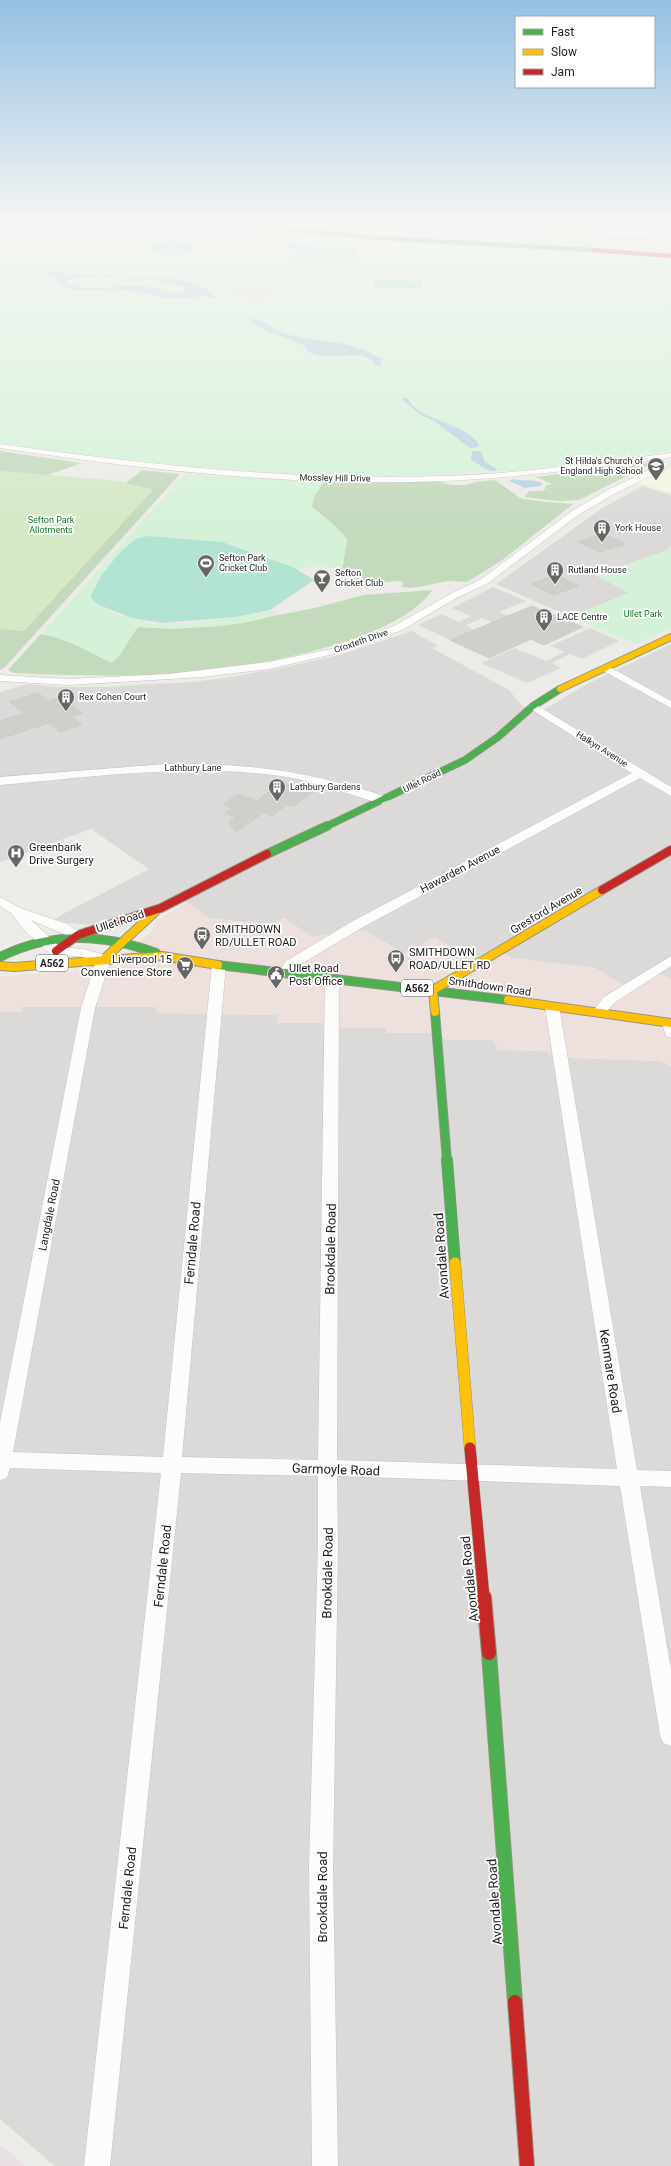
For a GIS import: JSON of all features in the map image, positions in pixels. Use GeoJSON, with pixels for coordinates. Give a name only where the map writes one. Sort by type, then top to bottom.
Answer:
{"type":"FeatureCollection","features":[{"type":"Feature","properties":{"kind":"main road","name":"Ullet Road"},"geometry":{"type":"LineString","coordinates":[[56,951],[78,935],[101,926],[161,908],[248,863],[465,760],[498,737],[533,706],[554,692],[671,637]]}},
{"type":"Feature","properties":{"kind":"main road","name":"Gresford Avenue"},"geometry":{"type":"LineString","coordinates":[[433,990],[671,850]]}},
{"type":"Feature","properties":{"kind":"main road","name":"Ullet Road"},"geometry":{"type":"LineString","coordinates":[[104,959],[161,908]]}},
{"type":"Feature","properties":{"kind":"main road","name":"Smithdown Road"},"geometry":{"type":"LineString","coordinates":[[0,957],[6,953],[45,942],[78,935],[124,940],[162,956]]}},
{"type":"Feature","properties":{"kind":"main road","name":"Smithdown Road"},"geometry":{"type":"LineString","coordinates":[[0,966],[14,967],[104,959],[162,956],[219,965],[433,990],[599,1012],[670,1026]]}},
{"type":"Feature","properties":{"kind":"main road","name":"Avondale Road"},"geometry":{"type":"LineString","coordinates":[[433,990],[472,1474],[483,1575],[527,2166]]}},
{"type":"Feature","properties":{"kind":"street","name":"Mossley Hill Drive"},"geometry":{"type":"LineString","coordinates":[[0,446],[93,461],[190,472],[328,478],[455,478],[505,475],[598,466],[671,455]]}},
{"type":"Feature","properties":{"kind":"street","name":"Croxteth Drive"},"geometry":{"type":"LineString","coordinates":[[0,678],[26,682],[102,681],[225,673],[290,662],[361,642],[405,625],[455,594],[464,592],[484,581],[529,549],[562,521],[616,488],[662,467],[663,464],[654,457]]}},
{"type":"Feature","properties":{"kind":"street"},"geometry":{"type":"LineString","coordinates":[[606,668],[671,705]]}},
{"type":"Feature","properties":{"kind":"street","name":"Halkyn Avenue"},"geometry":{"type":"LineString","coordinates":[[533,706],[671,792]]}},
{"type":"Feature","properties":{"kind":"street","name":"Lathbury Lane"},"geometry":{"type":"LineString","coordinates":[[0,781],[141,768],[211,767],[266,771],[300,776],[334,784],[383,800]]}},
{"type":"Feature","properties":{"kind":"street","name":"Hawarden Avenue"},"geometry":{"type":"LineString","coordinates":[[286,972],[291,964],[358,924],[640,773]]}},
{"type":"Feature","properties":{"kind":"street"},"geometry":{"type":"LineString","coordinates":[[0,901],[14,909],[62,926],[78,935]]}},
{"type":"Feature","properties":{"kind":"street"},"geometry":{"type":"LineString","coordinates":[[14,909],[45,942],[56,951],[83,953],[104,959]]}},
{"type":"Feature","properties":{"kind":"street","name":"Langdale Road"},"geometry":{"type":"LineString","coordinates":[[1,1464],[88,1008],[104,959]]}},
{"type":"Feature","properties":{"kind":"street"},"geometry":{"type":"LineString","coordinates":[[599,1012],[609,1000],[671,960]]}},
{"type":"Feature","properties":{"kind":"street","name":"Ferndale Road"},"geometry":{"type":"LineString","coordinates":[[97,2166],[172,1466],[197,1184],[219,965]]}},
{"type":"Feature","properties":{"kind":"street","name":"Brookdale Road"},"geometry":{"type":"LineString","coordinates":[[325,2166],[322,1868],[328,1544],[332,979]]}},
{"type":"Feature","properties":{"kind":"street","name":"Kenmare Road"},"geometry":{"type":"LineString","coordinates":[[552,1006],[558,1052],[671,1735]]}},
{"type":"Feature","properties":{"kind":"street","name":"Garmoyle Road"},"geometry":{"type":"LineString","coordinates":[[1,1464],[328,1468],[472,1474],[671,1479]]}},
{"type":"Feature","properties":{"kind":"shaded area","name":"St Hilda's Church of England High School"},"geometry":{"type":"Polygon","coordinates":[[[671,468],[671,493],[638,483],[645,479],[671,468]]]}},
{"type":"Feature","properties":{"kind":"shaded area"},"geometry":{"type":"Polygon","coordinates":[[[643,486],[671,495],[671,546],[668,550],[596,575],[630,593],[570,617],[496,584],[604,507],[643,486]]]}},
{"type":"Feature","properties":{"kind":"shaded area"},"geometry":{"type":"Polygon","coordinates":[[[493,587],[526,601],[499,612],[508,616],[493,623],[482,618],[466,625],[475,630],[450,640],[418,625],[441,614],[459,622],[471,616],[452,608],[493,587]]]}},
{"type":"Feature","properties":{"kind":"shaded area"},"geometry":{"type":"Polygon","coordinates":[[[590,628],[619,641],[582,659],[570,654],[552,663],[561,668],[527,683],[481,663],[515,648],[546,661],[565,652],[550,646],[590,628]]]}},
{"type":"Feature","properties":{"kind":"shaded area"},"geometry":{"type":"Polygon","coordinates":[[[412,631],[438,646],[432,648],[509,690],[522,706],[545,709],[585,685],[671,644],[671,978],[660,974],[621,984],[595,968],[512,958],[505,954],[471,962],[449,949],[435,937],[406,953],[403,953],[364,930],[312,937],[284,918],[270,925],[209,918],[176,895],[145,909],[93,925],[67,923],[55,920],[63,914],[149,869],[91,829],[0,862],[0,692],[28,684],[57,687],[101,687],[192,682],[230,677],[276,669],[339,655],[412,631]]]}},
{"type":"Feature","properties":{"kind":"shaded area"},"geometry":{"type":"Polygon","coordinates":[[[187,902],[209,918],[270,925],[284,918],[312,937],[364,930],[403,953],[406,953],[435,937],[448,945],[449,949],[471,962],[506,954],[512,958],[595,968],[621,984],[660,974],[671,978],[671,1066],[660,1061],[572,1058],[542,1051],[498,1050],[494,1040],[448,1040],[431,1033],[386,1033],[386,1028],[337,1028],[324,1023],[277,1023],[277,1015],[156,1013],[156,1007],[23,1007],[22,1012],[0,1012],[0,977],[120,966],[128,951],[151,932],[156,921],[187,902]]]}},
{"type":"Feature","properties":{"kind":"shaded area"},"geometry":{"type":"Polygon","coordinates":[[[23,1007],[156,1007],[156,1013],[277,1015],[277,1023],[324,1023],[337,1028],[386,1028],[386,1033],[431,1033],[448,1040],[494,1040],[498,1050],[542,1051],[572,1058],[660,1061],[671,1066],[671,2166],[55,2166],[0,2119],[0,1012],[22,1012],[23,1007]]]}},
{"type":"Feature","properties":{"kind":"shaded area"},"geometry":{"type":"Polygon","coordinates":[[[0,2144],[25,2166],[0,2166],[0,2144]]]}},
{"type":"Feature","properties":{"kind":"green space"},"geometry":{"type":"Polygon","coordinates":[[[0,322],[671,322],[671,450],[602,461],[532,469],[425,475],[364,475],[242,471],[182,466],[60,452],[0,443],[0,322]]]}},
{"type":"Feature","properties":{"kind":"green space"},"geometry":{"type":"Polygon","coordinates":[[[0,451],[81,463],[48,475],[0,471],[0,451]]]}},
{"type":"Feature","properties":{"kind":"green space"},"geometry":{"type":"Polygon","coordinates":[[[646,463],[651,464],[579,500],[558,501],[525,497],[529,491],[542,491],[546,488],[545,486],[552,484],[535,477],[646,463]]]}},
{"type":"Feature","properties":{"kind":"green space"},"geometry":{"type":"Polygon","coordinates":[[[142,470],[180,474],[5,667],[0,670],[0,629],[24,631],[153,490],[126,483],[142,470]]]}},
{"type":"Feature","properties":{"kind":"green space","name":"Sefton Park Allotments"},"geometry":{"type":"Polygon","coordinates":[[[0,471],[120,481],[154,490],[24,631],[0,629],[0,471]]]}},
{"type":"Feature","properties":{"kind":"green space","name":"Sefton Park Cricket Club"},"geometry":{"type":"Polygon","coordinates":[[[185,474],[324,482],[314,496],[312,507],[332,523],[347,539],[342,571],[320,567],[298,569],[243,548],[222,542],[149,536],[92,599],[98,604],[110,611],[144,621],[145,623],[161,624],[193,623],[272,611],[278,614],[244,623],[209,627],[138,627],[120,655],[112,663],[69,642],[41,634],[185,474]]]}},
{"type":"Feature","properties":{"kind":"green space"},"geometry":{"type":"Polygon","coordinates":[[[495,480],[520,498],[573,504],[501,561],[467,582],[445,581],[412,587],[401,587],[404,582],[394,581],[361,586],[356,585],[350,574],[342,571],[347,539],[312,507],[314,496],[324,482],[441,482],[450,485],[467,485],[475,482],[495,480]]]}},
{"type":"Feature","properties":{"kind":"green space","name":"Sefton Park Cricket Club"},"geometry":{"type":"Polygon","coordinates":[[[149,536],[222,542],[293,567],[314,580],[270,610],[236,617],[163,623],[132,618],[99,605],[92,599],[91,595],[102,575],[120,552],[137,538],[149,536]]]}},
{"type":"Feature","properties":{"kind":"green space","name":"Ullet Park"},"geometry":{"type":"Polygon","coordinates":[[[671,546],[671,628],[636,644],[570,617],[629,593],[595,575],[668,550],[671,546]]]}},
{"type":"Feature","properties":{"kind":"green space"},"geometry":{"type":"Polygon","coordinates":[[[432,590],[413,609],[385,626],[350,640],[311,652],[271,661],[197,672],[150,675],[111,676],[14,673],[8,670],[41,634],[69,642],[112,663],[138,627],[175,629],[232,624],[315,608],[364,595],[432,590]]]}},
{"type":"Feature","properties":{"kind":"water"},"geometry":{"type":"Polygon","coordinates":[[[253,322],[262,322],[283,333],[295,336],[358,348],[381,359],[381,365],[376,366],[370,359],[361,356],[318,356],[309,352],[304,345],[262,329],[253,322]]]}},
{"type":"Feature","properties":{"kind":"water"},"geometry":{"type":"Polygon","coordinates":[[[401,398],[407,398],[412,405],[427,415],[467,433],[479,444],[478,447],[470,448],[434,421],[419,414],[401,398]]]}},
{"type":"Feature","properties":{"kind":"water"},"geometry":{"type":"Polygon","coordinates":[[[472,451],[481,451],[485,462],[498,470],[490,471],[471,460],[472,451]]]}},
{"type":"Feature","properties":{"kind":"water"},"geometry":{"type":"Polygon","coordinates":[[[513,479],[542,483],[541,486],[525,488],[509,481],[513,479]]]}},
{"type":"Feature","properties":{"kind":"building","name":"York House"},"geometry":{"type":"Polygon","coordinates":[[[603,534],[626,544],[600,552],[578,542],[603,534]]]}},
{"type":"Feature","properties":{"kind":"building","name":"Rutland House"},"geometry":{"type":"Polygon","coordinates":[[[556,575],[579,586],[553,595],[531,584],[556,575]]]}},
{"type":"Feature","properties":{"kind":"building","name":"LACE Centre"},"geometry":{"type":"Polygon","coordinates":[[[532,606],[583,627],[544,645],[531,639],[489,658],[450,640],[532,606]]]}},
{"type":"Feature","properties":{"kind":"building"},"geometry":{"type":"Polygon","coordinates":[[[38,693],[48,701],[62,697],[82,713],[71,716],[82,725],[60,732],[49,723],[0,739],[0,721],[24,713],[10,702],[38,693]]]}},
{"type":"Feature","properties":{"kind":"building","name":"Lathbury Gardens"},"geometry":{"type":"Polygon","coordinates":[[[282,782],[313,792],[294,806],[287,805],[272,816],[263,813],[236,832],[229,822],[236,817],[225,813],[232,808],[223,805],[238,794],[257,801],[282,782]]]}},
{"type":"Feature","properties":{"kind":"traffic: fast"},"geometry":{"type":"LineString","coordinates":[[267,854],[465,760],[498,737],[533,706],[560,689]]}},
{"type":"Feature","properties":{"kind":"traffic: fast"},"geometry":{"type":"LineString","coordinates":[[0,957],[13,951],[35,945],[68,938],[83,937],[96,937],[124,942],[156,953]]}},
{"type":"Feature","properties":{"kind":"traffic: fast"},"geometry":{"type":"LineString","coordinates":[[218,965],[508,1000]]}},
{"type":"Feature","properties":{"kind":"traffic: fast"},"geometry":{"type":"LineString","coordinates":[[435,1012],[455,1263]]}},
{"type":"Feature","properties":{"kind":"traffic: fast"},"geometry":{"type":"LineString","coordinates":[[489,1653],[515,2002]]}},
{"type":"Feature","properties":{"kind":"traffic: slow"},"geometry":{"type":"LineString","coordinates":[[560,689],[671,637]]}},
{"type":"Feature","properties":{"kind":"traffic: slow"},"geometry":{"type":"LineString","coordinates":[[435,1012],[433,990],[602,890]]}},
{"type":"Feature","properties":{"kind":"traffic: slow"},"geometry":{"type":"LineString","coordinates":[[104,959],[155,912]]}},
{"type":"Feature","properties":{"kind":"traffic: slow"},"geometry":{"type":"LineString","coordinates":[[0,966],[14,967],[162,956],[218,965]]}},
{"type":"Feature","properties":{"kind":"traffic: slow"},"geometry":{"type":"LineString","coordinates":[[508,1000],[671,1023]]}},
{"type":"Feature","properties":{"kind":"traffic: slow"},"geometry":{"type":"LineString","coordinates":[[455,1263],[470,1448]]}},
{"type":"Feature","properties":{"kind":"traffic: jam"},"geometry":{"type":"LineString","coordinates":[[602,890],[671,850]]}},
{"type":"Feature","properties":{"kind":"traffic: jam"},"geometry":{"type":"LineString","coordinates":[[56,951],[78,935],[161,908],[267,854]]}},
{"type":"Feature","properties":{"kind":"traffic: jam"},"geometry":{"type":"LineString","coordinates":[[470,1448],[489,1653]]}},
{"type":"Feature","properties":{"kind":"traffic: jam"},"geometry":{"type":"LineString","coordinates":[[515,2002],[527,2166]]}},
{"type":"Feature","properties":{"kind":"place","name":"St Hilda's Church of England High School"},"geometry":{"type":"Point","coordinates":[656,481]}},
{"type":"Feature","properties":{"kind":"place","name":"York House"},"geometry":{"type":"Point","coordinates":[602,543]}},
{"type":"Feature","properties":{"kind":"place","name":"Sefton Park Cricket Club"},"geometry":{"type":"Point","coordinates":[206,578]}},
{"type":"Feature","properties":{"kind":"place","name":"Rutland House"},"geometry":{"type":"Point","coordinates":[555,585]}},
{"type":"Feature","properties":{"kind":"place","name":"Sefton Cricket Club"},"geometry":{"type":"Point","coordinates":[322,593]}},
{"type":"Feature","properties":{"kind":"place","name":"LACE Centre"},"geometry":{"type":"Point","coordinates":[544,632]}},
{"type":"Feature","properties":{"kind":"place","name":"Rex Cohen Court"},"geometry":{"type":"Point","coordinates":[66,712]}},
{"type":"Feature","properties":{"kind":"place","name":"Lathbury Gardens"},"geometry":{"type":"Point","coordinates":[277,802]}},
{"type":"Feature","properties":{"kind":"place","name":"Greenbank Drive Surgery"},"geometry":{"type":"Point","coordinates":[16,868]}},
{"type":"Feature","properties":{"kind":"place","name":"SMITHDOWN RD/ULLET ROAD"},"geometry":{"type":"Point","coordinates":[202,950]}},
{"type":"Feature","properties":{"kind":"place","name":"SMITHDOWN ROAD/ULLET RD"},"geometry":{"type":"Point","coordinates":[396,973]}},
{"type":"Feature","properties":{"kind":"place","name":"Liverpool 15 Convenience Store"},"geometry":{"type":"Point","coordinates":[185,980]}},
{"type":"Feature","properties":{"kind":"place","name":"Ullet Road Post Office"},"geometry":{"type":"Point","coordinates":[276,989]}}]}
